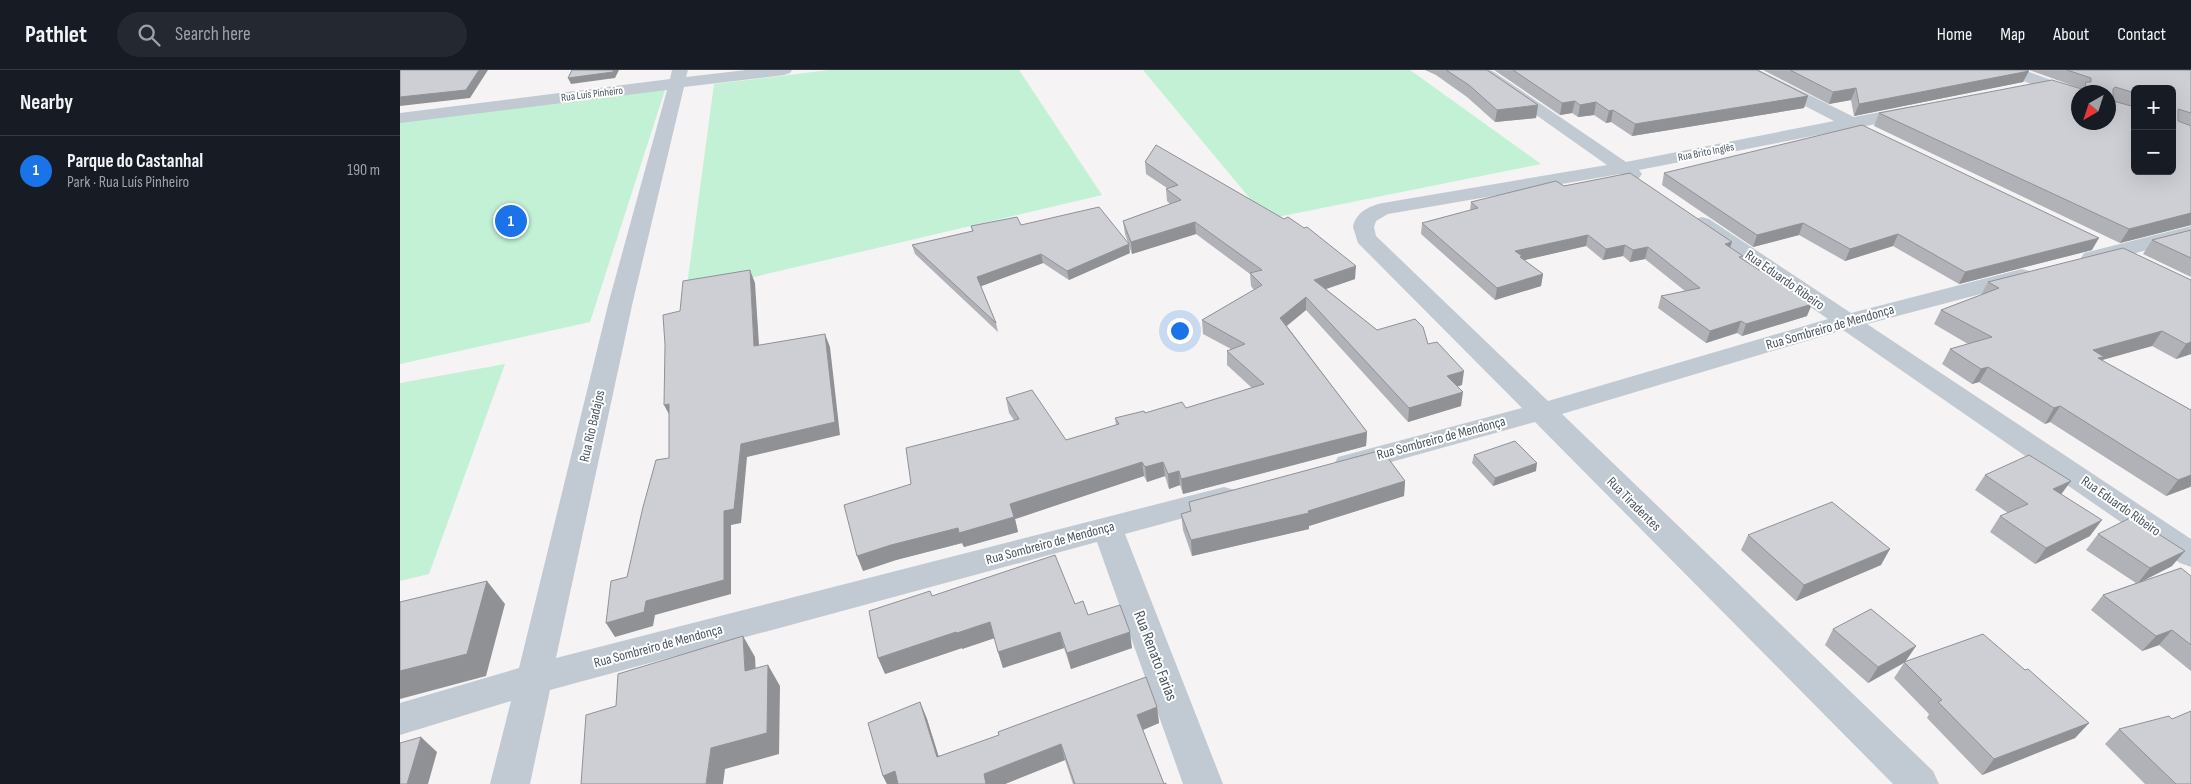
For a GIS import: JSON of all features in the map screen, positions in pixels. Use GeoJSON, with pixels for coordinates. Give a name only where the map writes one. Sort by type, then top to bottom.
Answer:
{"type":"FeatureCollection","features":[{"type":"Feature","properties":{"kind":"street","name":"Rua Luís Pinheiro"},"geometry":{"type":"LineString","coordinates":[[400,118],[678,77],[784,70]]}},
{"type":"Feature","properties":{"kind":"street"},"geometry":{"type":"LineString","coordinates":[[1480,70],[1648,185]]}},
{"type":"Feature","properties":{"kind":"street"},"geometry":{"type":"LineString","coordinates":[[1747,70],[1852,124],[1898,132]]}},
{"type":"Feature","properties":{"kind":"street"},"geometry":{"type":"LineString","coordinates":[[1770,70],[1873,127],[1930,108]]}},
{"type":"Feature","properties":{"kind":"street"},"geometry":{"type":"LineString","coordinates":[[2009,70],[2071,94]]}},
{"type":"Feature","properties":{"kind":"street","name":"Rua Rio Badajos"},"geometry":{"type":"LineString","coordinates":[[510,784],[621,301],[652,186],[678,77]]}},
{"type":"Feature","properties":{"kind":"street"},"geometry":{"type":"LineString","coordinates":[[2016,90],[2046,85]]}},
{"type":"Feature","properties":{"kind":"street","name":"Rua Brito Inglês"},"geometry":{"type":"LineString","coordinates":[[1368,218],[1374,212],[1398,206],[1623,168],[1852,124]]}},
{"type":"Feature","properties":{"kind":"street","name":"Rua Eduardo Ribeiro"},"geometry":{"type":"LineString","coordinates":[[1681,208],[1845,322],[2017,435],[2191,555]]}},
{"type":"Feature","properties":{"kind":"street","name":"Rua Tiradentes"},"geometry":{"type":"LineString","coordinates":[[1368,218],[1363,224],[1362,230],[1366,238],[1918,784]]}},
{"type":"Feature","properties":{"kind":"street","name":"Rua Sombreiro de Mendonça"},"geometry":{"type":"LineString","coordinates":[[1319,471],[1540,412],[1845,322],[2191,232]]}},
{"type":"Feature","properties":{"kind":"street","name":"Rua Sombreiro de Mendonça"},"geometry":{"type":"LineString","coordinates":[[400,719],[534,679],[1251,489]]}},
{"type":"Feature","properties":{"kind":"street","name":"Rua Renato Farias"},"geometry":{"type":"LineString","coordinates":[[1107,528],[1203,784]]}},
{"type":"Feature","properties":{"kind":"green space"},"geometry":{"type":"Polygon","coordinates":[[[829,70],[1019,70],[1102,195],[686,293],[714,84],[829,70]]]}},
{"type":"Feature","properties":{"kind":"green space"},"geometry":{"type":"Polygon","coordinates":[[[1143,70],[1410,70],[1541,164],[1267,219],[1143,70]]]}},
{"type":"Feature","properties":{"kind":"green space"},"geometry":{"type":"Polygon","coordinates":[[[666,87],[590,322],[400,364],[400,120],[666,87]]]}},
{"type":"Feature","properties":{"kind":"green space"},"geometry":{"type":"Polygon","coordinates":[[[505,364],[429,574],[400,581],[400,383],[505,364]]]}},
{"type":"Feature","properties":{"kind":"building"},"geometry":{"type":"Polygon","coordinates":[[[400,70],[479,70],[466,90],[400,97],[400,70]]]}},
{"type":"Feature","properties":{"kind":"building"},"geometry":{"type":"Polygon","coordinates":[[[572,70],[614,70],[613,72],[568,78],[572,70]]]}},
{"type":"Feature","properties":{"kind":"building"},"geometry":{"type":"Polygon","coordinates":[[[1446,70],[1487,70],[1538,105],[1497,110],[1469,85],[1446,70]]]}},
{"type":"Feature","properties":{"kind":"building"},"geometry":{"type":"Polygon","coordinates":[[[1513,70],[1757,70],[1808,96],[1635,124],[1596,102],[1580,105],[1575,101],[1562,103],[1513,70]]]}},
{"type":"Feature","properties":{"kind":"building"},"geometry":{"type":"Polygon","coordinates":[[[1790,70],[2029,71],[1859,104],[1856,88],[1833,92],[1790,70]]]}},
{"type":"Feature","properties":{"kind":"building"},"geometry":{"type":"Polygon","coordinates":[[[2067,70],[2191,70],[2191,113],[2178,109],[2178,121],[2191,126],[2191,213],[2129,229],[1879,113],[2052,80],[2071,86],[2071,130],[2116,130],[2116,102],[2131,106],[2131,175],[2176,175],[2176,85],[2131,85],[2131,92],[2116,87],[2116,85],[2086,85],[2086,82],[2091,82],[2091,78],[2067,70]]]}},
{"type":"Feature","properties":{"kind":"building"},"geometry":{"type":"Polygon","coordinates":[[[1862,125],[2099,238],[1965,272],[1898,234],[1850,249],[1803,223],[1757,235],[1664,173],[1862,125]]]}},
{"type":"Feature","properties":{"kind":"building"},"geometry":{"type":"Polygon","coordinates":[[[1156,145],[1284,219],[1288,217],[1304,228],[1307,227],[1356,266],[1314,280],[1377,330],[1415,319],[1423,327],[1428,344],[1437,342],[1464,371],[1447,376],[1463,392],[1409,408],[1306,297],[1280,318],[1367,432],[1181,479],[1179,471],[1168,474],[1163,462],[1145,467],[1142,462],[1010,504],[1014,517],[959,533],[958,528],[891,545],[857,556],[844,505],[911,484],[906,448],[1019,419],[1006,398],[1032,390],[1066,440],[1119,424],[1115,418],[1144,411],[1145,413],[1182,402],[1186,408],[1264,384],[1227,351],[1245,344],[1202,320],[1262,285],[1250,273],[1262,270],[1195,222],[1131,242],[1123,221],[1181,200],[1166,189],[1178,185],[1145,162],[1156,145]]]}},
{"type":"Feature","properties":{"kind":"building"},"geometry":{"type":"Polygon","coordinates":[[[1630,173],[1732,242],[1725,244],[1743,256],[1739,257],[1812,304],[1746,324],[1741,321],[1710,331],[1661,296],[1700,288],[1648,247],[1633,250],[1625,245],[1606,249],[1588,235],[1515,251],[1543,274],[1497,288],[1422,223],[1478,208],[1471,202],[1556,181],[1564,186],[1630,173]]]}},
{"type":"Feature","properties":{"kind":"building"},"geometry":{"type":"Polygon","coordinates":[[[1099,207],[1129,244],[1067,271],[1041,254],[977,277],[996,323],[912,245],[973,231],[971,226],[1017,217],[1021,225],[1099,207]]]}},
{"type":"Feature","properties":{"kind":"building"},"geometry":{"type":"Polygon","coordinates":[[[2191,230],[2191,258],[2152,240],[2191,230]]]}},
{"type":"Feature","properties":{"kind":"building"},"geometry":{"type":"Polygon","coordinates":[[[2123,248],[2191,280],[2191,342],[2186,344],[2162,331],[2093,350],[2104,357],[2098,358],[2191,410],[2191,475],[2178,480],[2060,406],[2054,408],[1988,367],[1981,369],[1950,349],[1992,337],[1941,310],[1999,288],[1988,282],[2123,248]]]}},
{"type":"Feature","properties":{"kind":"building"},"geometry":{"type":"Polygon","coordinates":[[[750,270],[754,346],[825,334],[835,422],[741,444],[734,509],[724,511],[724,580],[646,601],[644,612],[606,623],[611,581],[627,577],[656,460],[669,458],[669,404],[664,405],[665,345],[663,315],[680,311],[683,281],[750,270]]]}},
{"type":"Feature","properties":{"kind":"building"},"geometry":{"type":"Polygon","coordinates":[[[1515,441],[1537,463],[1495,478],[1474,455],[1515,441]]]}},
{"type":"Feature","properties":{"kind":"building"},"geometry":{"type":"Polygon","coordinates":[[[1382,450],[1405,481],[1308,511],[1309,513],[1191,540],[1181,514],[1191,511],[1189,502],[1382,450]]]}},
{"type":"Feature","properties":{"kind":"building"},"geometry":{"type":"Polygon","coordinates":[[[2029,455],[2071,481],[2053,489],[2102,520],[2046,548],[2000,516],[2028,504],[1985,475],[2029,455]]]}},
{"type":"Feature","properties":{"kind":"building"},"geometry":{"type":"Polygon","coordinates":[[[1832,502],[1890,549],[1804,585],[1748,535],[1832,502]]]}},
{"type":"Feature","properties":{"kind":"building"},"geometry":{"type":"Polygon","coordinates":[[[2132,517],[2185,551],[2150,568],[2098,534],[2132,517]]]}},
{"type":"Feature","properties":{"kind":"building"},"geometry":{"type":"Polygon","coordinates":[[[1055,555],[1075,604],[1083,601],[1088,615],[1120,605],[1130,632],[1067,653],[1060,632],[998,652],[990,622],[878,658],[869,611],[930,591],[932,596],[1055,555]]]}},
{"type":"Feature","properties":{"kind":"building"},"geometry":{"type":"Polygon","coordinates":[[[2181,568],[2191,576],[2191,645],[2172,630],[2156,636],[2103,595],[2181,568]]]}},
{"type":"Feature","properties":{"kind":"building"},"geometry":{"type":"Polygon","coordinates":[[[487,581],[467,654],[400,671],[400,602],[487,581]]]}},
{"type":"Feature","properties":{"kind":"building"},"geometry":{"type":"Polygon","coordinates":[[[1871,609],[1916,646],[1878,667],[1833,629],[1871,609]]]}},
{"type":"Feature","properties":{"kind":"building"},"geometry":{"type":"Polygon","coordinates":[[[1983,634],[2025,670],[2028,669],[2089,723],[1994,759],[1938,702],[1942,700],[1904,662],[1983,634]]]}},
{"type":"Feature","properties":{"kind":"building"},"geometry":{"type":"Polygon","coordinates":[[[743,636],[745,671],[768,665],[767,733],[711,748],[706,784],[581,784],[586,715],[616,706],[618,674],[743,636]]]}},
{"type":"Feature","properties":{"kind":"building"},"geometry":{"type":"Polygon","coordinates":[[[1146,677],[1157,707],[1137,715],[1164,784],[1075,784],[1061,744],[984,774],[986,784],[898,784],[895,771],[883,776],[868,723],[920,702],[937,757],[999,735],[998,732],[1146,677]]]}},
{"type":"Feature","properties":{"kind":"building"},"geometry":{"type":"Polygon","coordinates":[[[2191,711],[2191,784],[2176,784],[2119,729],[2169,716],[2172,719],[2191,711]]]}},
{"type":"Feature","properties":{"kind":"building"},"geometry":{"type":"Polygon","coordinates":[[[421,737],[407,784],[400,784],[400,743],[421,737]]]}},
{"type":"Feature","properties":{"kind":"place","name":"Parque do Castanhal"},"geometry":{"type":"Point","coordinates":[511,221]}}]}
